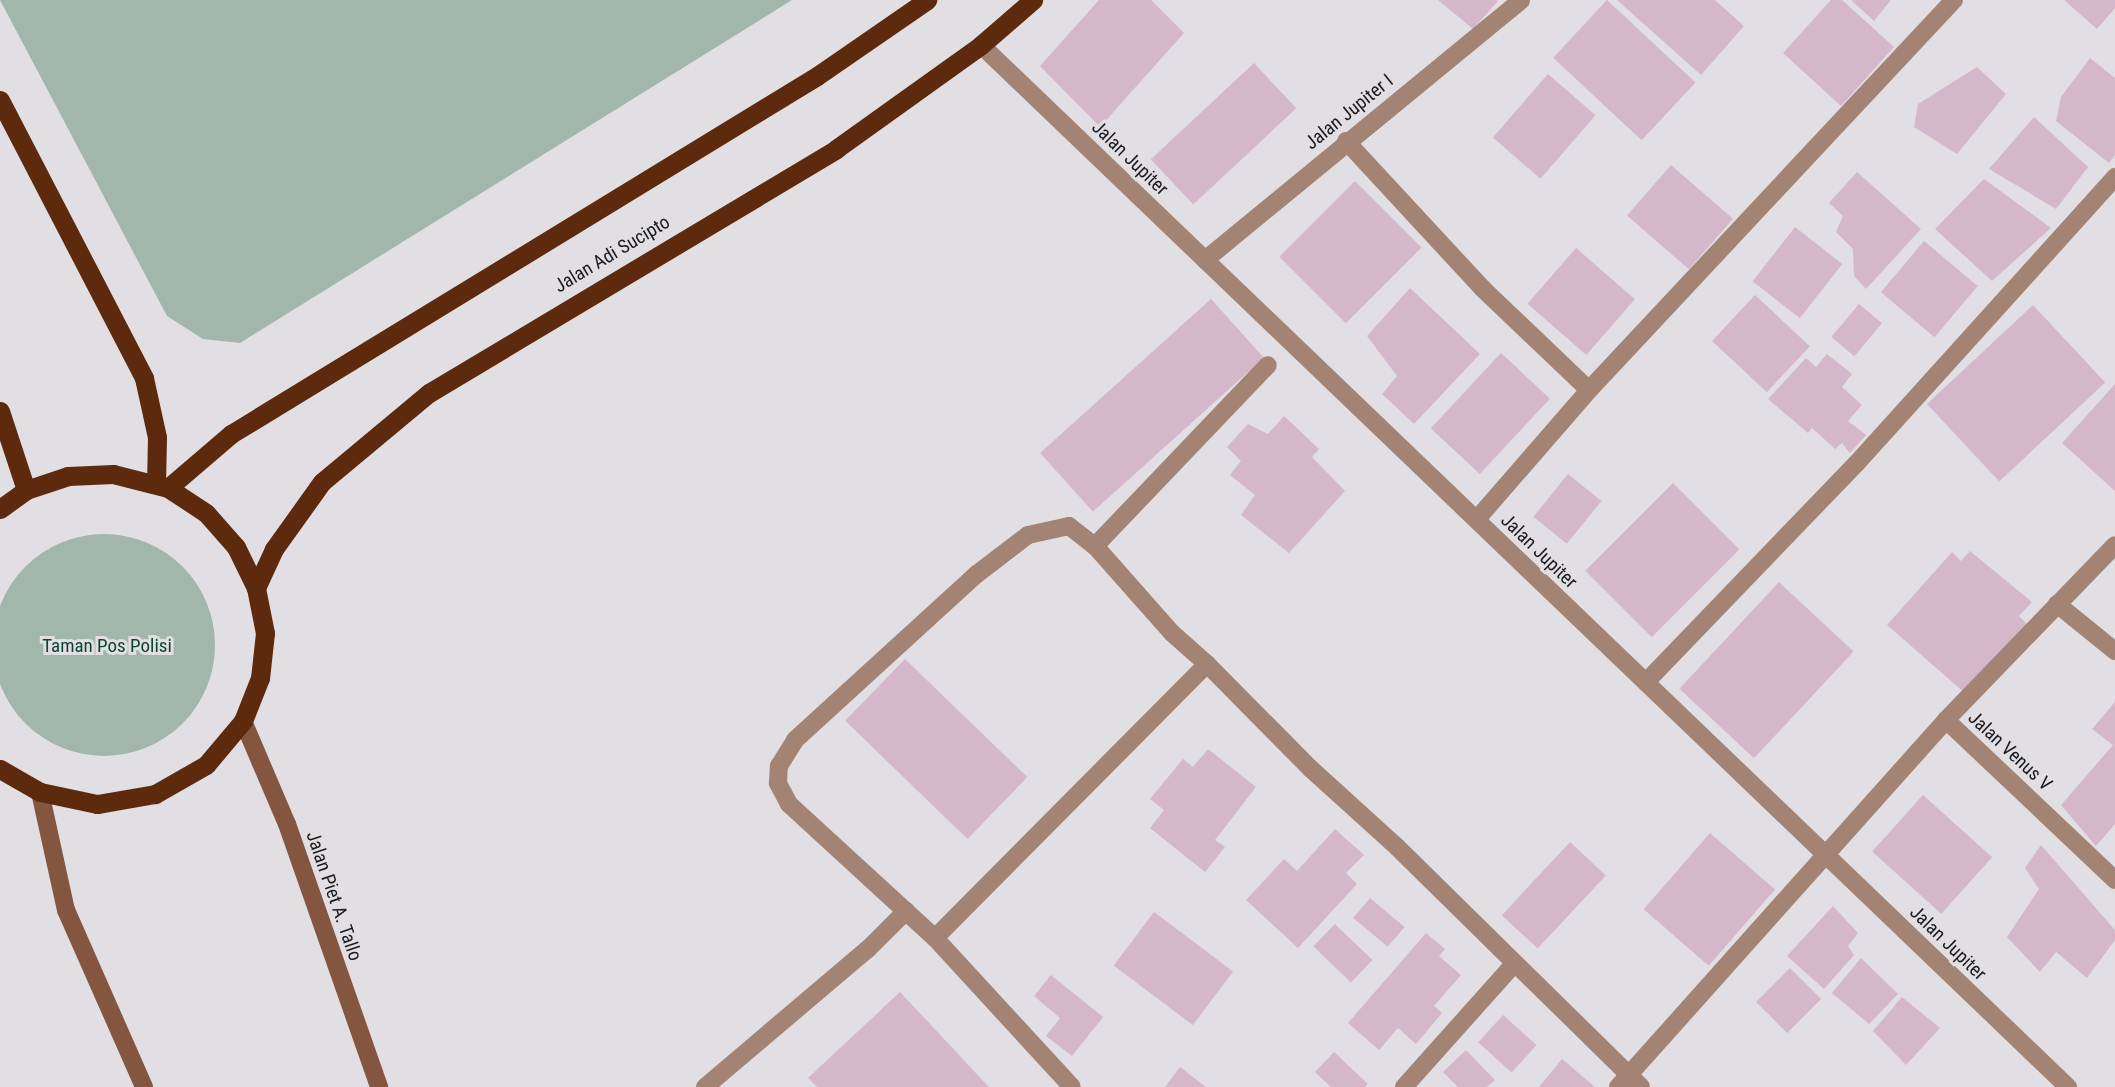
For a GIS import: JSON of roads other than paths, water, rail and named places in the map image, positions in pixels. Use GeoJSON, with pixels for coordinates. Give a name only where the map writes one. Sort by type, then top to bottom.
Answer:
{"type":"FeatureCollection","features":[{"type":"Feature","properties":{"kind":"highway"},"geometry":{"type":"LineString","coordinates":[[162,486],[231,434],[817,76],[927,0]]}},
{"type":"Feature","properties":{"kind":"highway","name":"Jalan Adi Sucipto"},"geometry":{"type":"LineString","coordinates":[[257,588],[274,549],[322,482],[429,393],[836,149],[981,45],[1033,0]]}},
{"type":"Feature","properties":{"kind":"highway"},"geometry":{"type":"LineString","coordinates":[[0,100],[144,378],[158,437],[162,486]]}},
{"type":"Feature","properties":{"kind":"highway"},"geometry":{"type":"LineString","coordinates":[[0,411],[26,490]]}},
{"type":"Feature","properties":{"kind":"highway"},"geometry":{"type":"LineString","coordinates":[[0,509],[26,490],[68,476],[113,474],[162,486],[206,513],[236,547],[257,588],[265,633],[261,667],[243,721],[206,765],[155,794],[97,804],[40,792],[0,769]]}},
{"type":"Feature","properties":{"kind":"main road","name":"Jalan Piet A. Tallo"},"geometry":{"type":"LineString","coordinates":[[243,721],[286,824],[379,1087]]}},
{"type":"Feature","properties":{"kind":"main road"},"geometry":{"type":"LineString","coordinates":[[40,792],[66,910],[144,1087]]}},
{"type":"Feature","properties":{"kind":"street","name":"Jalan Jupiter I"},"geometry":{"type":"LineString","coordinates":[[1205,260],[1346,141],[1521,0]]}},
{"type":"Feature","properties":{"kind":"street"},"geometry":{"type":"LineString","coordinates":[[1477,519],[1588,390],[1954,0]]}},
{"type":"Feature","properties":{"kind":"street","name":"Jalan Jupiter"},"geometry":{"type":"LineString","coordinates":[[981,45],[2068,1087]]}},
{"type":"Feature","properties":{"kind":"street"},"geometry":{"type":"LineString","coordinates":[[1346,141],[1483,289],[1588,390]]}},
{"type":"Feature","properties":{"kind":"street"},"geometry":{"type":"LineString","coordinates":[[1646,682],[1856,464],[2115,177]]}},
{"type":"Feature","properties":{"kind":"street"},"geometry":{"type":"LineString","coordinates":[[1095,546],[1268,365]]}},
{"type":"Feature","properties":{"kind":"street"},"geometry":{"type":"LineString","coordinates":[[1072,1087],[935,938],[789,804],[778,783],[779,766],[794,740],[977,574],[1028,535],[1069,526],[1095,546],[1172,633],[1514,964],[1629,1083]]}},
{"type":"Feature","properties":{"kind":"street"},"geometry":{"type":"LineString","coordinates":[[1946,720],[2115,545]]}},
{"type":"Feature","properties":{"kind":"street"},"geometry":{"type":"LineString","coordinates":[[2057,604],[2115,651]]}},
{"type":"Feature","properties":{"kind":"street"},"geometry":{"type":"LineString","coordinates":[[935,938],[1207,664]]}},
{"type":"Feature","properties":{"kind":"street","name":"Jalan Venus V"},"geometry":{"type":"LineString","coordinates":[[1629,1083],[1946,720],[2115,880]]}},
{"type":"Feature","properties":{"kind":"street"},"geometry":{"type":"LineString","coordinates":[[705,1087],[868,949],[906,911]]}},
{"type":"Feature","properties":{"kind":"street"},"geometry":{"type":"LineString","coordinates":[[1404,1087],[1514,964]]}},
{"type":"Feature","properties":{"kind":"park label","name":"Taman Pos Polisi"},"geometry":{"type":"Point","coordinates":[107,646]}}]}
